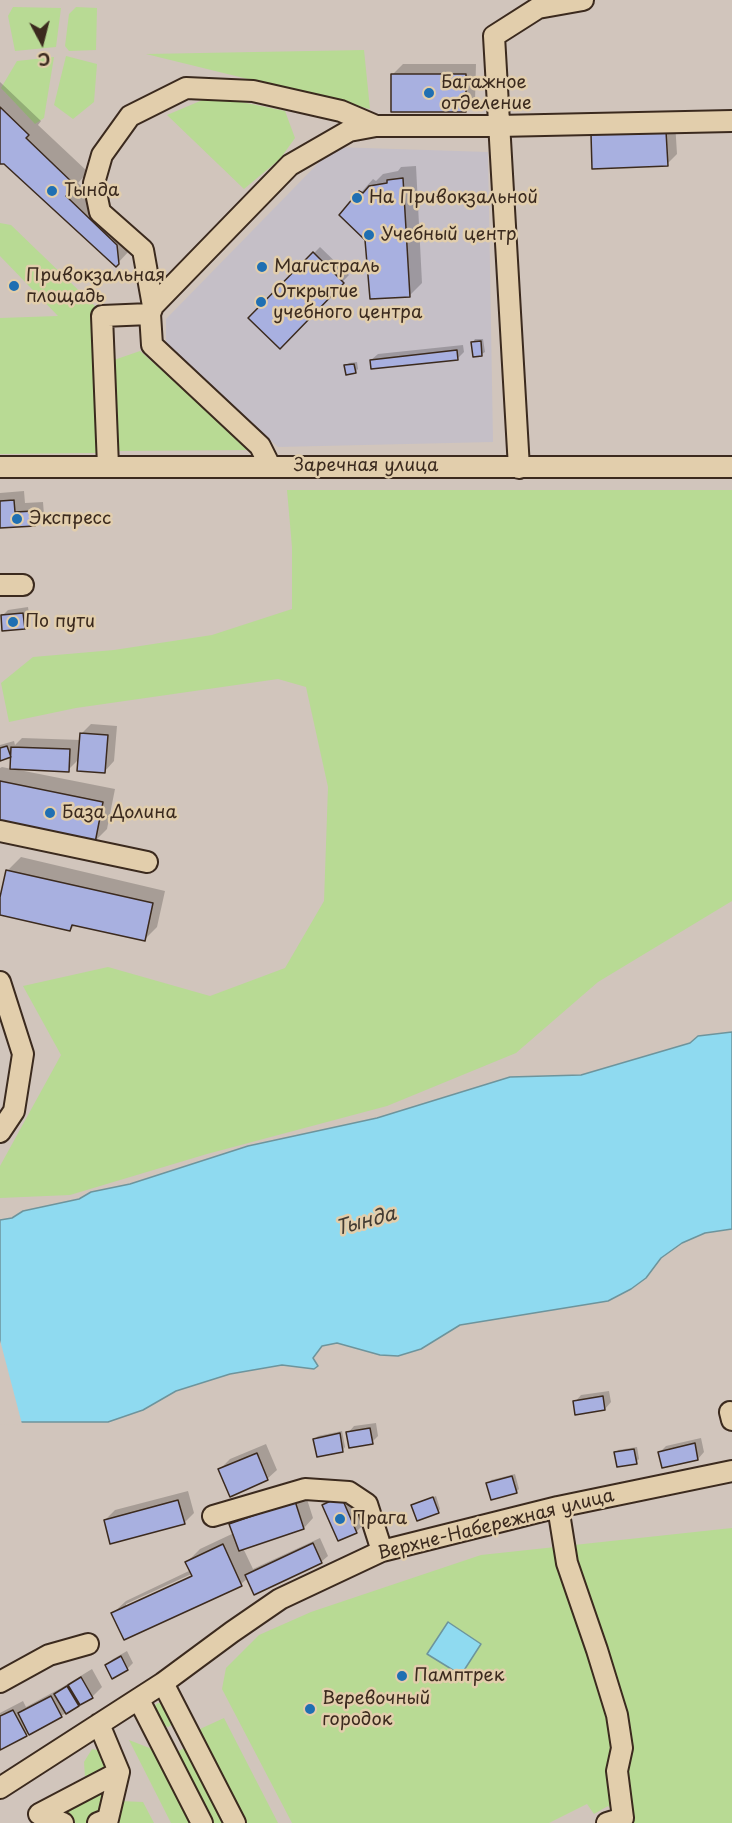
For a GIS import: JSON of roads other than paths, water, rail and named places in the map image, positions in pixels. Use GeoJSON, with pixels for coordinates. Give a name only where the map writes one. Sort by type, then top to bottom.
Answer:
{"type":"FeatureCollection","features":[{"type":"Feature","properties":{"kind":"street"},"geometry":{"type":"LineString","coordinates":[[519,468],[498,126],[495,36],[538,8],[583,0]]}},
{"type":"Feature","properties":{"kind":"street"},"geometry":{"type":"LineString","coordinates":[[270,466],[260,446],[152,345],[152,310],[143,250],[100,212],[94,183],[102,155],[130,116],[186,88],[254,91],[341,111],[376,126]]}},
{"type":"Feature","properties":{"kind":"street"},"geometry":{"type":"LineString","coordinates":[[108,466],[102,316],[152,310],[290,165],[349,131],[376,126],[732,121]]}},
{"type":"Feature","properties":{"kind":"street","name":"Заречная улица"},"geometry":{"type":"LineString","coordinates":[[0,467],[732,467]]}},
{"type":"Feature","properties":{"kind":"street"},"geometry":{"type":"LineString","coordinates":[[0,585],[23,585]]}},
{"type":"Feature","properties":{"kind":"street"},"geometry":{"type":"LineString","coordinates":[[0,831],[147,862]]}},
{"type":"Feature","properties":{"kind":"street"},"geometry":{"type":"LineString","coordinates":[[0,982],[23,1054],[14,1111],[0,1132]]}},
{"type":"Feature","properties":{"kind":"street","name":"Верхне-Набережная улица"},"geometry":{"type":"LineString","coordinates":[[0,1788],[139,1700],[280,1599],[382,1551],[558,1507],[732,1471]]}},
{"type":"Feature","properties":{"kind":"street"},"geometry":{"type":"LineString","coordinates":[[213,1516],[305,1489],[349,1492],[367,1504],[382,1551]]}},
{"type":"Feature","properties":{"kind":"street"},"geometry":{"type":"LineString","coordinates":[[558,1507],[567,1563],[614,1704],[622,1748],[617,1771],[622,1818],[607,1823]]}},
{"type":"Feature","properties":{"kind":"street"},"geometry":{"type":"LineString","coordinates":[[0,1682],[49,1655],[88,1644]]}},
{"type":"Feature","properties":{"kind":"street"},"geometry":{"type":"LineString","coordinates":[[164,1683],[235,1823]]}},
{"type":"Feature","properties":{"kind":"street"},"geometry":{"type":"LineString","coordinates":[[139,1700],[202,1823]]}},
{"type":"Feature","properties":{"kind":"street"},"geometry":{"type":"LineString","coordinates":[[98,1823],[108,1819],[119,1772],[99,1724]]}},
{"type":"Feature","properties":{"kind":"street"},"geometry":{"type":"LineString","coordinates":[[162,1744],[189,1731]]}},
{"type":"Feature","properties":{"kind":"street"},"geometry":{"type":"LineString","coordinates":[[63,1823],[39,1814],[119,1772]]}},
{"type":"Feature","properties":{"kind":"water","name":"Тында"},"geometry":{"type":"Polygon","coordinates":[[[732,1032],[732,1229],[705,1233],[682,1243],[661,1258],[646,1278],[631,1289],[608,1301],[460,1325],[421,1349],[398,1356],[380,1355],[337,1343],[322,1346],[313,1358],[318,1366],[314,1369],[282,1365],[230,1374],[176,1391],[143,1410],[108,1422],[0,1422],[0,1220],[12,1218],[23,1211],[79,1199],[91,1192],[130,1184],[248,1146],[377,1118],[510,1077],[581,1075],[690,1043],[698,1036],[732,1032]]]}},
{"type":"Feature","properties":{"kind":"water"},"geometry":{"type":"Polygon","coordinates":[[[448,1622],[481,1644],[461,1675],[427,1654],[448,1622]]]}},
{"type":"Feature","properties":{"kind":"place","name":"Багажное отделение"},"geometry":{"type":"Point","coordinates":[429,93]}},
{"type":"Feature","properties":{"kind":"place","name":"Тында"},"geometry":{"type":"Point","coordinates":[52,191]}},
{"type":"Feature","properties":{"kind":"place","name":"На Привокзальной"},"geometry":{"type":"Point","coordinates":[357,198]}},
{"type":"Feature","properties":{"kind":"place","name":"Учебный центр"},"geometry":{"type":"Point","coordinates":[369,235]}},
{"type":"Feature","properties":{"kind":"place","name":"Магистраль"},"geometry":{"type":"Point","coordinates":[262,267]}},
{"type":"Feature","properties":{"kind":"place","name":"Привокзальная площадь"},"geometry":{"type":"Point","coordinates":[14,286]}},
{"type":"Feature","properties":{"kind":"place","name":"Открытие учебного центра"},"geometry":{"type":"Point","coordinates":[261,302]}},
{"type":"Feature","properties":{"kind":"place","name":"Экспресс"},"geometry":{"type":"Point","coordinates":[17,519]}},
{"type":"Feature","properties":{"kind":"place","name":"По пути"},"geometry":{"type":"Point","coordinates":[13,622]}},
{"type":"Feature","properties":{"kind":"place","name":"База Долина"},"geometry":{"type":"Point","coordinates":[50,813]}},
{"type":"Feature","properties":{"kind":"place","name":"Прага"},"geometry":{"type":"Point","coordinates":[340,1519]}},
{"type":"Feature","properties":{"kind":"place","name":"Памптрек"},"geometry":{"type":"Point","coordinates":[402,1676]}},
{"type":"Feature","properties":{"kind":"place","name":"Веревочный городок"},"geometry":{"type":"Point","coordinates":[310,1709]}}]}
